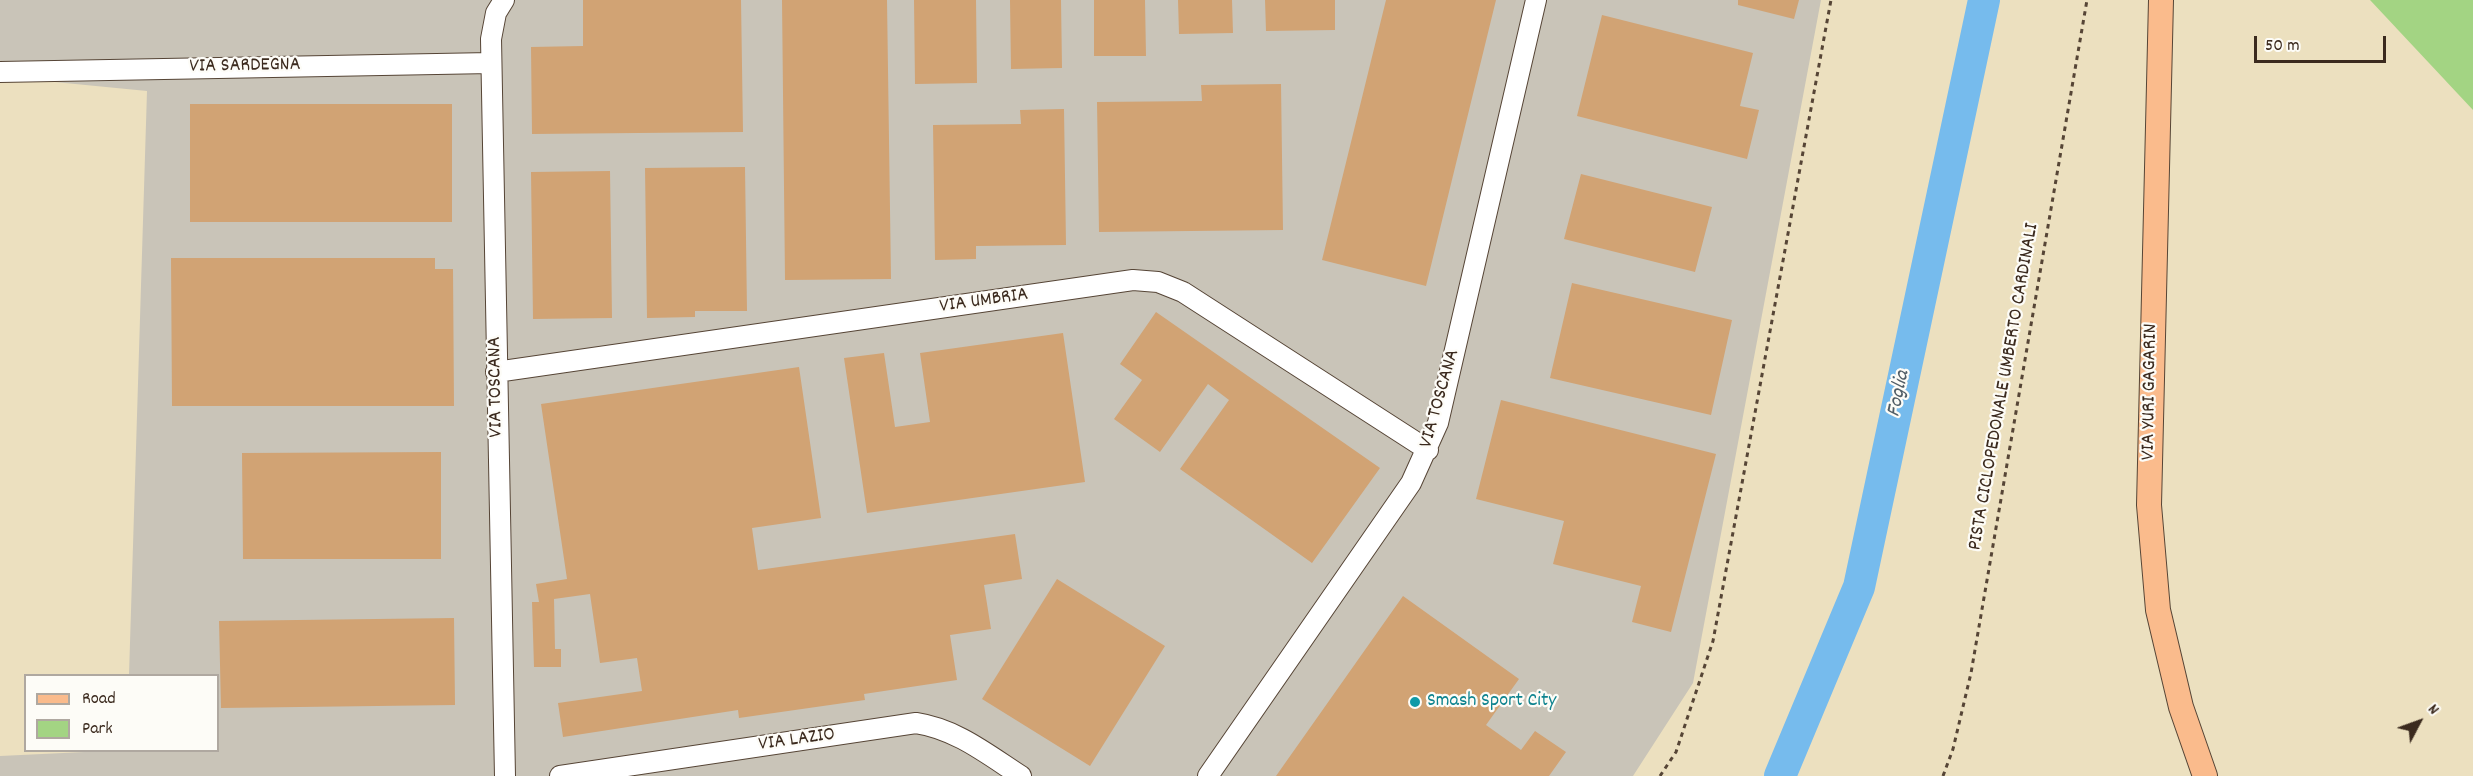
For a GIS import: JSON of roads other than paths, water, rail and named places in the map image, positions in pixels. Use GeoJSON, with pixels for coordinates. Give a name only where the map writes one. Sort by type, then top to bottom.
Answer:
{"type":"FeatureCollection","features":[{"type":"Feature","properties":{"kind":"main road","name":"VIA YURI GAGARIN"},"geometry":{"type":"LineString","coordinates":[[2161,0],[2149,505],[2158,610],[2181,708],[2205,776]]}},
{"type":"Feature","properties":{"kind":"street","name":"VIA TOSCANA"},"geometry":{"type":"LineString","coordinates":[[504,0],[496,13],[491,39],[491,63],[505,776]]}},
{"type":"Feature","properties":{"kind":"street","name":"VIA TOSCANA"},"geometry":{"type":"LineString","coordinates":[[1208,776],[1411,483],[1428,450],[1438,423],[1536,0]]}},
{"type":"Feature","properties":{"kind":"street","name":"VIA SARDEGNA"},"geometry":{"type":"LineString","coordinates":[[0,72],[491,63]]}},
{"type":"Feature","properties":{"kind":"street","name":"VIA UMBRIA"},"geometry":{"type":"LineString","coordinates":[[496,372],[1133,280],[1158,282],[1183,292],[1428,450]]}},
{"type":"Feature","properties":{"kind":"street","name":"VIA LAZIO"},"geometry":{"type":"LineString","coordinates":[[560,776],[916,723],[937,726],[958,736],[1021,776]]}},
{"type":"Feature","properties":{"kind":"waterway","name":"Foglia"},"geometry":{"type":"LineString","coordinates":[[1780,776],[1859,587],[1984,0]]}},
{"type":"Feature","properties":{"kind":"place","name":"Smash Sport City"},"geometry":{"type":"Point","coordinates":[1415,702]}}]}
